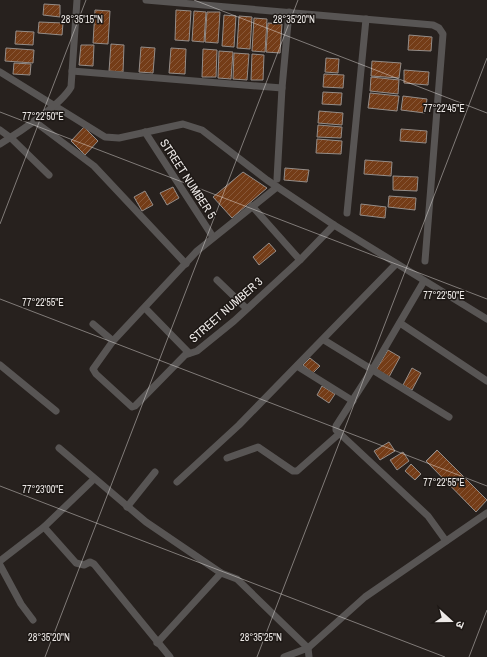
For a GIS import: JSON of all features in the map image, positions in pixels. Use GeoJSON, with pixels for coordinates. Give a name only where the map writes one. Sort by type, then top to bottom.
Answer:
{"type":"FeatureCollection","features":[{"type":"Feature","properties":{"kind":"street"},"geometry":{"type":"LineString","coordinates":[[0,144],[11,138],[68,93],[71,87],[77,0]]}},
{"type":"Feature","properties":{"kind":"street"},"geometry":{"type":"LineString","coordinates":[[146,0],[433,24],[439,28],[443,34],[425,261]]}},
{"type":"Feature","properties":{"kind":"street"},"geometry":{"type":"LineString","coordinates":[[277,179],[282,88],[289,12]]}},
{"type":"Feature","properties":{"kind":"street"},"geometry":{"type":"LineString","coordinates":[[347,213],[366,19]]}},
{"type":"Feature","properties":{"kind":"street"},"geometry":{"type":"LineString","coordinates":[[72,71],[282,88]]}},
{"type":"Feature","properties":{"kind":"street"},"geometry":{"type":"LineString","coordinates":[[0,72],[105,137],[119,138],[183,124],[202,130],[277,187],[334,226],[487,319]]}},
{"type":"Feature","properties":{"kind":"street"},"geometry":{"type":"LineString","coordinates":[[34,120],[94,166],[186,264]]}},
{"type":"Feature","properties":{"kind":"street"},"geometry":{"type":"LineString","coordinates":[[0,130],[11,138],[49,175]]}},
{"type":"Feature","properties":{"kind":"street","name":"STREET NUMBER 5"},"geometry":{"type":"LineString","coordinates":[[145,132],[213,237]]}},
{"type":"Feature","properties":{"kind":"street"},"geometry":{"type":"LineString","coordinates":[[93,324],[113,341],[213,237],[277,187]]}},
{"type":"Feature","properties":{"kind":"street"},"geometry":{"type":"LineString","coordinates":[[252,206],[300,260]]}},
{"type":"Feature","properties":{"kind":"street","name":"STREET NUMBER 3"},"geometry":{"type":"LineString","coordinates":[[113,341],[93,369],[96,374],[132,407],[135,406],[189,353],[197,351],[234,321],[246,308],[300,260],[334,226]]}},
{"type":"Feature","properties":{"kind":"street"},"geometry":{"type":"LineString","coordinates":[[178,482],[239,425],[324,340],[396,264]]}},
{"type":"Feature","properties":{"kind":"street"},"geometry":{"type":"LineString","coordinates":[[216,280],[246,308]]}},
{"type":"Feature","properties":{"kind":"street"},"geometry":{"type":"LineString","coordinates":[[424,281],[372,370],[336,426],[336,430],[428,516],[446,541]]}},
{"type":"Feature","properties":{"kind":"street"},"geometry":{"type":"LineString","coordinates":[[145,308],[189,353]]}},
{"type":"Feature","properties":{"kind":"street"},"geometry":{"type":"LineString","coordinates":[[400,323],[487,381]]}},
{"type":"Feature","properties":{"kind":"street"},"geometry":{"type":"LineString","coordinates":[[324,340],[449,417]]}},
{"type":"Feature","properties":{"kind":"street"},"geometry":{"type":"LineString","coordinates":[[0,365],[56,411]]}},
{"type":"Feature","properties":{"kind":"street"},"geometry":{"type":"LineString","coordinates":[[298,366],[352,401]]}},
{"type":"Feature","properties":{"kind":"street"},"geometry":{"type":"LineString","coordinates":[[227,458],[258,447],[297,471],[340,433]]}},
{"type":"Feature","properties":{"kind":"street"},"geometry":{"type":"LineString","coordinates":[[59,448],[146,522],[221,573],[237,579],[308,648],[309,657]]}},
{"type":"Feature","properties":{"kind":"street"},"geometry":{"type":"LineString","coordinates":[[127,507],[155,472]]}},
{"type":"Feature","properties":{"kind":"street"},"geometry":{"type":"LineString","coordinates":[[0,561],[44,527],[94,479]]}},
{"type":"Feature","properties":{"kind":"street"},"geometry":{"type":"LineString","coordinates":[[284,657],[308,648],[365,597],[487,513]]}},
{"type":"Feature","properties":{"kind":"street"},"geometry":{"type":"LineString","coordinates":[[44,527],[76,562],[84,565],[90,562],[94,564],[157,643],[170,657]]}},
{"type":"Feature","properties":{"kind":"street"},"geometry":{"type":"LineString","coordinates":[[0,565],[21,604],[33,620]]}},
{"type":"Feature","properties":{"kind":"street"},"geometry":{"type":"LineString","coordinates":[[157,643],[221,573]]}},
{"type":"Feature","properties":{"kind":"building"},"geometry":{"type":"Polygon","coordinates":[[[44,4],[60,5],[60,17],[43,15],[44,4]]]}},
{"type":"Feature","properties":{"kind":"building"},"geometry":{"type":"Polygon","coordinates":[[[95,10],[110,11],[108,44],[93,43],[95,10]]]}},
{"type":"Feature","properties":{"kind":"building"},"geometry":{"type":"Polygon","coordinates":[[[176,10],[191,11],[189,41],[175,40],[176,10]]]}},
{"type":"Feature","properties":{"kind":"building"},"geometry":{"type":"Polygon","coordinates":[[[194,11],[206,12],[204,42],[192,41],[194,11]]]}},
{"type":"Feature","properties":{"kind":"building"},"geometry":{"type":"Polygon","coordinates":[[[207,12],[220,12],[218,43],[205,42],[207,12]]]}},
{"type":"Feature","properties":{"kind":"building"},"geometry":{"type":"Polygon","coordinates":[[[224,15],[236,16],[234,47],[222,46],[224,15]]]}},
{"type":"Feature","properties":{"kind":"building"},"geometry":{"type":"Polygon","coordinates":[[[239,16],[252,17],[250,49],[237,48],[239,16]]]}},
{"type":"Feature","properties":{"kind":"building"},"geometry":{"type":"Polygon","coordinates":[[[254,18],[267,19],[265,52],[252,51],[254,18]]]}},
{"type":"Feature","properties":{"kind":"building"},"geometry":{"type":"Polygon","coordinates":[[[39,22],[63,23],[62,35],[38,33],[39,22]]]}},
{"type":"Feature","properties":{"kind":"building"},"geometry":{"type":"Polygon","coordinates":[[[268,23],[282,24],[280,53],[266,52],[268,23]]]}},
{"type":"Feature","properties":{"kind":"building"},"geometry":{"type":"Polygon","coordinates":[[[16,31],[34,32],[33,45],[15,44],[16,31]]]}},
{"type":"Feature","properties":{"kind":"building"},"geometry":{"type":"Polygon","coordinates":[[[409,35],[432,37],[431,51],[408,50],[409,35]]]}},
{"type":"Feature","properties":{"kind":"building"},"geometry":{"type":"Polygon","coordinates":[[[111,44],[124,45],[123,72],[109,71],[111,44]]]}},
{"type":"Feature","properties":{"kind":"building"},"geometry":{"type":"Polygon","coordinates":[[[81,45],[94,45],[93,66],[79,65],[81,45]]]}},
{"type":"Feature","properties":{"kind":"building"},"geometry":{"type":"Polygon","coordinates":[[[141,47],[155,48],[153,73],[139,72],[141,47]]]}},
{"type":"Feature","properties":{"kind":"building"},"geometry":{"type":"Polygon","coordinates":[[[6,48],[34,50],[33,63],[5,61],[6,48]]]}},
{"type":"Feature","properties":{"kind":"building"},"geometry":{"type":"Polygon","coordinates":[[[171,48],[186,49],[185,74],[169,73],[171,48]]]}},
{"type":"Feature","properties":{"kind":"building"},"geometry":{"type":"Polygon","coordinates":[[[203,49],[217,50],[216,77],[202,77],[203,49]]]}},
{"type":"Feature","properties":{"kind":"building"},"geometry":{"type":"Polygon","coordinates":[[[219,51],[233,52],[231,79],[218,78],[219,51]]]}},
{"type":"Feature","properties":{"kind":"building"},"geometry":{"type":"Polygon","coordinates":[[[234,53],[249,54],[247,80],[233,79],[234,53]]]}},
{"type":"Feature","properties":{"kind":"building"},"geometry":{"type":"Polygon","coordinates":[[[252,54],[264,55],[263,80],[251,80],[252,54]]]}},
{"type":"Feature","properties":{"kind":"building"},"geometry":{"type":"Polygon","coordinates":[[[326,58],[339,59],[338,73],[325,72],[326,58]]]}},
{"type":"Feature","properties":{"kind":"building"},"geometry":{"type":"Polygon","coordinates":[[[372,61],[401,63],[399,78],[371,76],[372,61]]]}},
{"type":"Feature","properties":{"kind":"building"},"geometry":{"type":"Polygon","coordinates":[[[14,63],[31,64],[30,75],[13,74],[14,63]]]}},
{"type":"Feature","properties":{"kind":"building"},"geometry":{"type":"Polygon","coordinates":[[[404,70],[429,72],[428,85],[404,83],[404,70]]]}},
{"type":"Feature","properties":{"kind":"building"},"geometry":{"type":"Polygon","coordinates":[[[324,74],[344,75],[343,88],[323,87],[324,74]]]}},
{"type":"Feature","properties":{"kind":"building"},"geometry":{"type":"Polygon","coordinates":[[[371,77],[399,80],[398,94],[370,91],[371,77]]]}},
{"type":"Feature","properties":{"kind":"building"},"geometry":{"type":"Polygon","coordinates":[[[323,92],[342,93],[341,105],[322,104],[323,92]]]}},
{"type":"Feature","properties":{"kind":"building"},"geometry":{"type":"Polygon","coordinates":[[[370,93],[399,96],[397,111],[368,108],[370,93]]]}},
{"type":"Feature","properties":{"kind":"building"},"geometry":{"type":"Polygon","coordinates":[[[403,96],[427,99],[425,113],[401,110],[403,96]]]}},
{"type":"Feature","properties":{"kind":"building"},"geometry":{"type":"Polygon","coordinates":[[[319,111],[343,113],[342,125],[318,123],[319,111]]]}},
{"type":"Feature","properties":{"kind":"building"},"geometry":{"type":"Polygon","coordinates":[[[318,125],[342,127],[341,138],[317,137],[318,125]]]}},
{"type":"Feature","properties":{"kind":"building"},"geometry":{"type":"Polygon","coordinates":[[[84,127],[98,141],[85,155],[71,141],[84,127]]]}},
{"type":"Feature","properties":{"kind":"building"},"geometry":{"type":"Polygon","coordinates":[[[401,129],[427,131],[426,143],[400,141],[401,129]]]}},
{"type":"Feature","properties":{"kind":"building"},"geometry":{"type":"Polygon","coordinates":[[[317,139],[342,141],[341,154],[316,153],[317,139]]]}},
{"type":"Feature","properties":{"kind":"building"},"geometry":{"type":"Polygon","coordinates":[[[365,160],[392,162],[391,176],[364,174],[365,160]]]}},
{"type":"Feature","properties":{"kind":"building"},"geometry":{"type":"Polygon","coordinates":[[[285,168],[309,170],[307,182],[284,180],[285,168]]]}},
{"type":"Feature","properties":{"kind":"building"},"geometry":{"type":"Polygon","coordinates":[[[243,172],[267,188],[232,218],[213,197],[243,172]]]}},
{"type":"Feature","properties":{"kind":"building"},"geometry":{"type":"Polygon","coordinates":[[[393,176],[418,177],[417,191],[393,190],[393,176]]]}},
{"type":"Feature","properties":{"kind":"building"},"geometry":{"type":"Polygon","coordinates":[[[173,187],[179,198],[167,205],[160,193],[173,187]]]}},
{"type":"Feature","properties":{"kind":"building"},"geometry":{"type":"Polygon","coordinates":[[[145,191],[153,205],[142,211],[134,197],[145,191]]]}},
{"type":"Feature","properties":{"kind":"building"},"geometry":{"type":"Polygon","coordinates":[[[389,196],[416,198],[415,210],[388,207],[389,196]]]}},
{"type":"Feature","properties":{"kind":"building"},"geometry":{"type":"Polygon","coordinates":[[[361,204],[386,207],[385,218],[360,215],[361,204]]]}},
{"type":"Feature","properties":{"kind":"building"},"geometry":{"type":"Polygon","coordinates":[[[269,243],[276,251],[259,265],[253,257],[269,243]]]}},
{"type":"Feature","properties":{"kind":"building"},"geometry":{"type":"Polygon","coordinates":[[[388,350],[400,357],[389,377],[376,370],[388,350]]]}},
{"type":"Feature","properties":{"kind":"building"},"geometry":{"type":"Polygon","coordinates":[[[310,358],[320,366],[313,373],[303,365],[310,358]]]}},
{"type":"Feature","properties":{"kind":"building"},"geometry":{"type":"Polygon","coordinates":[[[412,368],[421,373],[412,390],[403,385],[412,368]]]}},
{"type":"Feature","properties":{"kind":"building"},"geometry":{"type":"Polygon","coordinates":[[[322,386],[335,394],[329,403],[317,395],[322,386]]]}},
{"type":"Feature","properties":{"kind":"building"},"geometry":{"type":"Polygon","coordinates":[[[389,442],[395,451],[380,460],[374,451],[389,442]]]}},
{"type":"Feature","properties":{"kind":"building"},"geometry":{"type":"Polygon","coordinates":[[[437,450],[487,500],[476,512],[426,461],[437,450]]]}},
{"type":"Feature","properties":{"kind":"building"},"geometry":{"type":"Polygon","coordinates":[[[403,452],[409,461],[397,470],[390,460],[403,452]]]}},
{"type":"Feature","properties":{"kind":"building"},"geometry":{"type":"Polygon","coordinates":[[[411,464],[421,474],[415,480],[405,471],[411,464]]]}}]}
